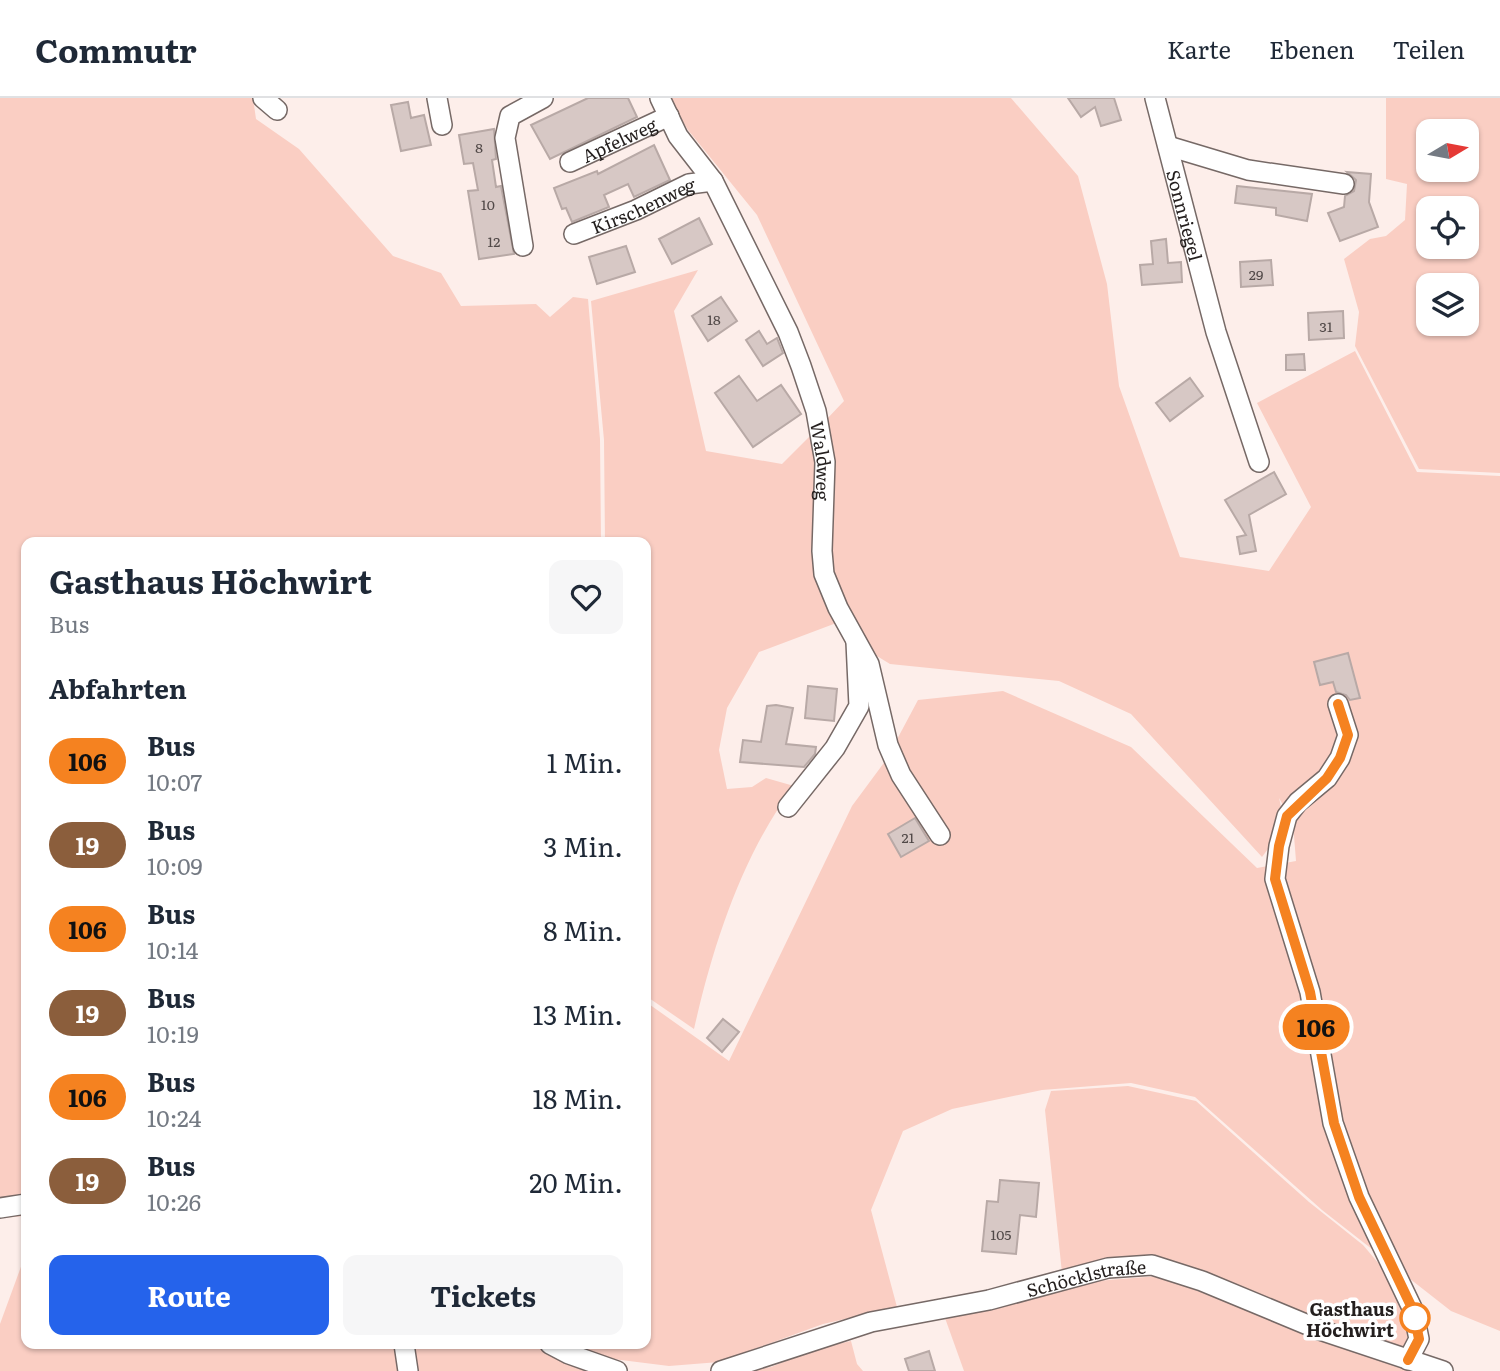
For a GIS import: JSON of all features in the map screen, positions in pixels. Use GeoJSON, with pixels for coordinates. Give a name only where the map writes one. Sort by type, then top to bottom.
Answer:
{"type":"FeatureCollection","features":[{"type":"Feature","properties":{"kind":"street"},"geometry":{"type":"LineString","coordinates":[[437,98],[442,125]]}},
{"type":"Feature","properties":{"kind":"street"},"geometry":{"type":"LineString","coordinates":[[523,246],[505,138],[510,116],[543,98]]}},
{"type":"Feature","properties":{"kind":"street","name":"Waldweg"},"geometry":{"type":"LineString","coordinates":[[660,98],[678,136],[713,181],[788,332],[816,411],[825,462],[822,551],[824,573],[838,608],[869,664],[877,687],[886,735],[897,765],[940,835]]}},
{"type":"Feature","properties":{"kind":"street","name":"Sonnriegel"},"geometry":{"type":"LineString","coordinates":[[1155,98],[1216,332],[1259,462]]}},
{"type":"Feature","properties":{"kind":"street","name":"Apfelweg"},"geometry":{"type":"LineString","coordinates":[[570,162],[669,117]]}},
{"type":"Feature","properties":{"kind":"street"},"geometry":{"type":"LineString","coordinates":[[1168,146],[1248,170],[1344,184]]}},
{"type":"Feature","properties":{"kind":"street","name":"Kirschenweg"},"geometry":{"type":"LineString","coordinates":[[575,234],[636,210],[689,184],[713,181]]}},
{"type":"Feature","properties":{"kind":"street"},"geometry":{"type":"LineString","coordinates":[[788,807],[835,748],[859,706],[856,641]]}},
{"type":"Feature","properties":{"kind":"street"},"geometry":{"type":"LineString","coordinates":[[1338,704],[1348,735],[1340,758],[1327,778],[1287,816],[1279,846],[1275,879],[1310,992],[1334,1123],[1359,1197],[1413,1310],[1419,1339],[1408,1360]]}},
{"type":"Feature","properties":{"kind":"street"},"geometry":{"type":"LineString","coordinates":[[0,1208],[21,1205]]}},
{"type":"Feature","properties":{"kind":"street","name":"Schöcklstraße"},"geometry":{"type":"LineString","coordinates":[[721,1371],[871,1322],[989,1300],[1108,1268],[1152,1265],[1202,1281],[1320,1330],[1443,1371]]}},
{"type":"Feature","properties":{"kind":"street"},"geometry":{"type":"LineString","coordinates":[[405,1349],[408,1371]]}},
{"type":"Feature","properties":{"kind":"street"},"geometry":{"type":"LineString","coordinates":[[561,1349],[601,1367],[617,1371]]}},
{"type":"Feature","properties":{"kind":"shaded area"},"geometry":{"type":"Polygon","coordinates":[[[0,98],[253,98],[256,119],[299,149],[393,256],[441,273],[461,306],[536,304],[550,317],[573,297],[588,299],[600,439],[601,537],[21,537],[21,1216],[0,1218],[0,98]]]}},
{"type":"Feature","properties":{"kind":"shaded area"},"geometry":{"type":"Polygon","coordinates":[[[669,98],[1011,98],[1078,176],[1107,284],[1119,386],[1180,557],[1269,571],[1311,507],[1257,403],[1355,351],[1417,472],[1500,476],[1500,1331],[1451,1311],[1322,1210],[1195,1097],[1131,1083],[1042,1090],[952,1109],[903,1131],[871,1210],[897,1307],[823,1324],[719,1362],[669,1366],[613,1359],[584,1349],[651,1349],[651,1006],[729,1061],[852,806],[886,760],[918,700],[1003,691],[1131,747],[1257,868],[1296,861],[1293,823],[1279,798],[1282,815],[1280,829],[1262,857],[1131,714],[1059,681],[890,664],[872,653],[828,569],[825,421],[844,401],[757,215],[688,130],[669,98]]]}},
{"type":"Feature","properties":{"kind":"shaded area"},"geometry":{"type":"Polygon","coordinates":[[[1386,98],[1500,98],[1500,473],[1419,469],[1355,346],[1359,312],[1344,259],[1370,239],[1386,236],[1405,220],[1407,184],[1386,179],[1386,98]]]}},
{"type":"Feature","properties":{"kind":"shaded area"},"geometry":{"type":"Polygon","coordinates":[[[698,270],[674,311],[706,451],[782,464],[817,429],[821,517],[839,622],[759,652],[727,708],[719,750],[727,789],[752,787],[766,778],[794,786],[759,841],[732,902],[710,965],[694,1029],[651,999],[651,537],[605,537],[604,440],[591,301],[698,270]]]}},
{"type":"Feature","properties":{"kind":"shaded area"},"geometry":{"type":"Polygon","coordinates":[[[1128,1086],[1196,1101],[1309,1202],[1363,1245],[1396,1284],[1412,1343],[1404,1352],[1186,1267],[1062,1273],[1045,1110],[1051,1091],[1128,1086]]]}},
{"type":"Feature","properties":{"kind":"shaded area"},"geometry":{"type":"Polygon","coordinates":[[[21,1267],[21,1349],[403,1349],[405,1371],[0,1371],[0,1324],[21,1267]]]}},
{"type":"Feature","properties":{"kind":"shaded area"},"geometry":{"type":"Polygon","coordinates":[[[1158,1276],[1411,1371],[964,1371],[945,1318],[1097,1281],[1158,1276]]]}},
{"type":"Feature","properties":{"kind":"shaded area"},"geometry":{"type":"Polygon","coordinates":[[[851,1341],[857,1364],[863,1371],[747,1371],[771,1367],[815,1349],[851,1341]]]}},
{"type":"Feature","properties":{"kind":"shaded area"},"geometry":{"type":"Polygon","coordinates":[[[410,1349],[552,1349],[598,1371],[412,1371],[410,1349]]]}},
{"type":"Feature","properties":{"kind":"building"},"geometry":{"type":"Polygon","coordinates":[[[588,98],[628,98],[637,117],[550,159],[531,125],[588,98]]]}},
{"type":"Feature","properties":{"kind":"building"},"geometry":{"type":"Polygon","coordinates":[[[1068,98],[1114,98],[1121,120],[1101,126],[1095,107],[1081,117],[1068,98]]]}},
{"type":"Feature","properties":{"kind":"building"},"geometry":{"type":"Polygon","coordinates":[[[408,102],[411,118],[424,115],[431,145],[401,151],[391,105],[408,102]]]}},
{"type":"Feature","properties":{"kind":"building"},"geometry":{"type":"Polygon","coordinates":[[[494,129],[496,159],[492,160],[496,187],[501,186],[514,254],[479,259],[468,191],[478,190],[473,163],[464,164],[459,135],[494,129]]]}},
{"type":"Feature","properties":{"kind":"building"},"geometry":{"type":"Polygon","coordinates":[[[654,145],[670,180],[634,197],[628,184],[604,195],[609,207],[572,222],[566,208],[562,209],[554,188],[597,171],[598,174],[654,145]]]}},
{"type":"Feature","properties":{"kind":"building"},"geometry":{"type":"Polygon","coordinates":[[[1347,172],[1371,174],[1369,202],[1378,227],[1340,241],[1328,213],[1344,207],[1345,196],[1354,191],[1356,180],[1347,172]]]}},
{"type":"Feature","properties":{"kind":"building"},"geometry":{"type":"Polygon","coordinates":[[[1237,186],[1312,194],[1307,221],[1276,215],[1276,208],[1235,203],[1237,186]]]}},
{"type":"Feature","properties":{"kind":"building"},"geometry":{"type":"Polygon","coordinates":[[[699,218],[712,244],[672,264],[659,239],[699,218]]]}},
{"type":"Feature","properties":{"kind":"building"},"geometry":{"type":"Polygon","coordinates":[[[1166,239],[1168,263],[1181,262],[1182,282],[1142,285],[1140,265],[1153,264],[1151,241],[1166,239]]]}},
{"type":"Feature","properties":{"kind":"building"},"geometry":{"type":"Polygon","coordinates":[[[626,246],[635,272],[597,284],[589,257],[626,246]]]}},
{"type":"Feature","properties":{"kind":"building"},"geometry":{"type":"Polygon","coordinates":[[[1271,260],[1273,285],[1241,287],[1240,262],[1271,260]]]}},
{"type":"Feature","properties":{"kind":"building"},"geometry":{"type":"Polygon","coordinates":[[[721,297],[737,321],[708,341],[692,316],[721,297]]]}},
{"type":"Feature","properties":{"kind":"building"},"geometry":{"type":"Polygon","coordinates":[[[1343,311],[1344,338],[1309,340],[1308,313],[1343,311]]]}},
{"type":"Feature","properties":{"kind":"building"},"geometry":{"type":"Polygon","coordinates":[[[759,331],[767,344],[777,338],[783,353],[763,366],[746,340],[759,331]]]}},
{"type":"Feature","properties":{"kind":"building"},"geometry":{"type":"Polygon","coordinates":[[[1304,354],[1305,370],[1286,370],[1286,355],[1304,354]]]}},
{"type":"Feature","properties":{"kind":"building"},"geometry":{"type":"Polygon","coordinates":[[[739,376],[757,401],[781,385],[801,414],[753,447],[715,393],[739,376]]]}},
{"type":"Feature","properties":{"kind":"building"},"geometry":{"type":"Polygon","coordinates":[[[1190,378],[1203,396],[1170,421],[1156,403],[1190,378]]]}},
{"type":"Feature","properties":{"kind":"building"},"geometry":{"type":"Polygon","coordinates":[[[1274,472],[1286,494],[1249,515],[1256,551],[1240,554],[1237,537],[1246,535],[1225,500],[1274,472]]]}},
{"type":"Feature","properties":{"kind":"building"},"geometry":{"type":"Polygon","coordinates":[[[1348,653],[1360,698],[1350,700],[1346,695],[1336,692],[1333,682],[1320,685],[1314,662],[1348,653]]]}},
{"type":"Feature","properties":{"kind":"building"},"geometry":{"type":"Polygon","coordinates":[[[808,686],[837,689],[834,721],[805,718],[808,686]]]}},
{"type":"Feature","properties":{"kind":"building"},"geometry":{"type":"Polygon","coordinates":[[[767,706],[793,708],[786,744],[816,747],[815,754],[804,767],[740,762],[743,740],[761,742],[767,706]]]}},
{"type":"Feature","properties":{"kind":"building"},"geometry":{"type":"Polygon","coordinates":[[[915,818],[929,841],[901,857],[888,834],[915,818]]]}},
{"type":"Feature","properties":{"kind":"building"},"geometry":{"type":"Polygon","coordinates":[[[723,1019],[739,1032],[722,1052],[707,1038],[723,1019]]]}},
{"type":"Feature","properties":{"kind":"building"},"geometry":{"type":"Polygon","coordinates":[[[1000,1180],[1039,1183],[1036,1217],[1020,1215],[1016,1254],[982,1251],[987,1201],[998,1202],[1000,1180]]]}},
{"type":"Feature","properties":{"kind":"building"},"geometry":{"type":"Polygon","coordinates":[[[929,1351],[935,1371],[909,1371],[905,1359],[929,1351]]]}},
{"type":"Feature","properties":{"kind":"bus line","name":"106"},"geometry":{"type":"LineString","coordinates":[[1338,704],[1348,735],[1340,758],[1327,778],[1287,816],[1279,846],[1275,879],[1310,992],[1334,1123],[1359,1197],[1413,1310],[1419,1339],[1408,1360]]}},
{"type":"Feature","properties":{"kind":"place","name":"Gasthaus Höchwirt"},"geometry":{"type":"Point","coordinates":[1415,1318]}}]}
